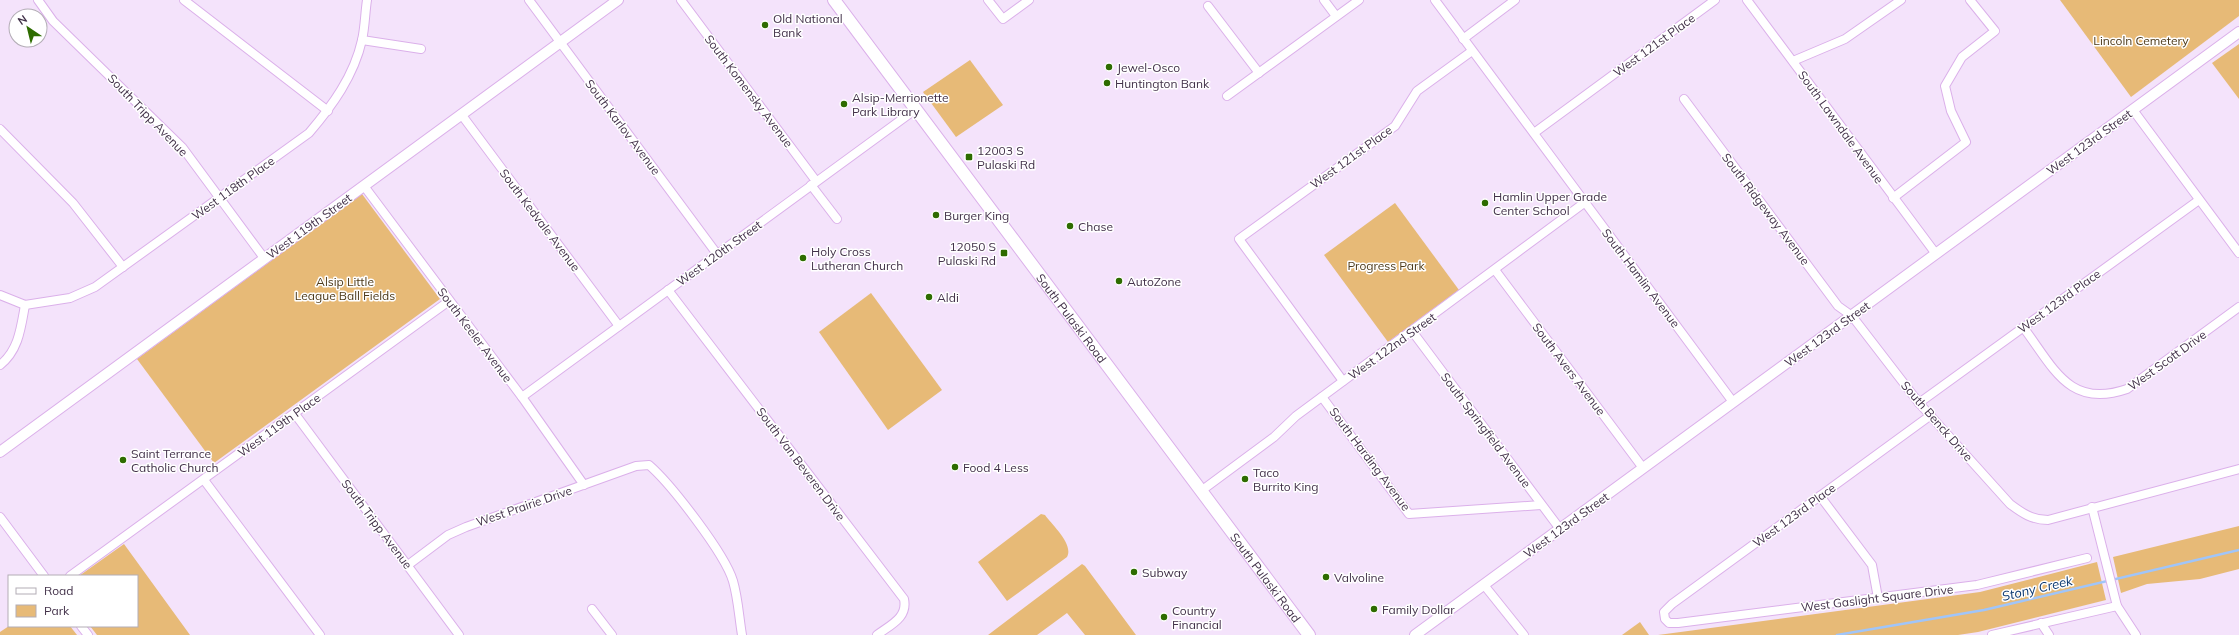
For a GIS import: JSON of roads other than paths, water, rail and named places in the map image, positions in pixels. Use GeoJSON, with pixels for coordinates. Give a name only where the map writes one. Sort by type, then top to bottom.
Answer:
{"type":"FeatureCollection","features":[{"type":"Feature","properties":{"kind":"main road","name":"South Pulaski Road"},"geometry":{"type":"LineString","coordinates":[[834,0],[1309,635]]}},
{"type":"Feature","properties":{"kind":"street","name":"South Tripp Avenue"},"geometry":{"type":"LineString","coordinates":[[38,0],[53,21],[182,147],[264,258]]}},
{"type":"Feature","properties":{"kind":"street"},"geometry":{"type":"LineString","coordinates":[[184,0],[328,111]]}},
{"type":"Feature","properties":{"kind":"street","name":"West 118th Place"},"geometry":{"type":"LineString","coordinates":[[25,305],[70,298],[95,287],[309,133],[328,111],[347,79],[362,40],[367,0]]}},
{"type":"Feature","properties":{"kind":"street","name":"South Karlov Avenue"},"geometry":{"type":"LineString","coordinates":[[529,0],[717,254]]}},
{"type":"Feature","properties":{"kind":"street","name":"West 119th Street"},"geometry":{"type":"LineString","coordinates":[[0,452],[618,0]]}},
{"type":"Feature","properties":{"kind":"street","name":"South Komensky Avenue"},"geometry":{"type":"LineString","coordinates":[[681,0],[814,183],[836,219]]}},
{"type":"Feature","properties":{"kind":"street"},"geometry":{"type":"LineString","coordinates":[[988,0],[1003,19],[1029,0]]}},
{"type":"Feature","properties":{"kind":"street"},"geometry":{"type":"LineString","coordinates":[[1324,0],[1336,16]]}},
{"type":"Feature","properties":{"kind":"street"},"geometry":{"type":"LineString","coordinates":[[1227,96],[1359,0]]}},
{"type":"Feature","properties":{"kind":"street","name":"South Hamlin Avenue"},"geometry":{"type":"LineString","coordinates":[[1435,0],[1733,402]]}},
{"type":"Feature","properties":{"kind":"street"},"geometry":{"type":"LineString","coordinates":[[1463,39],[1515,0]]}},
{"type":"Feature","properties":{"kind":"street","name":"West 121st Place"},"geometry":{"type":"LineString","coordinates":[[1534,133],[1715,0]]}},
{"type":"Feature","properties":{"kind":"street","name":"South Lawndale Avenue"},"geometry":{"type":"LineString","coordinates":[[1747,0],[1936,254]]}},
{"type":"Feature","properties":{"kind":"street"},"geometry":{"type":"LineString","coordinates":[[1793,61],[1845,39],[1900,0]]}},
{"type":"Feature","properties":{"kind":"street"},"geometry":{"type":"LineString","coordinates":[[1893,198],[1966,142],[1951,111],[1945,86],[1962,57],[1995,31],[1970,0]]}},
{"type":"Feature","properties":{"kind":"street"},"geometry":{"type":"LineString","coordinates":[[1208,6],[1259,73]]}},
{"type":"Feature","properties":{"kind":"street","name":"West 123rd Street"},"geometry":{"type":"LineString","coordinates":[[1415,635],[2239,32]]}},
{"type":"Feature","properties":{"kind":"street"},"geometry":{"type":"LineString","coordinates":[[362,40],[421,49]]}},
{"type":"Feature","properties":{"kind":"street","name":"West 121st Place"},"geometry":{"type":"LineString","coordinates":[[1343,381],[1239,239],[1395,126],[1417,91],[1472,51]]}},
{"type":"Feature","properties":{"kind":"street","name":"South Ridgeway Avenue"},"geometry":{"type":"LineString","coordinates":[[1684,99],[1838,306],[1852,316]]}},
{"type":"Feature","properties":{"kind":"street","name":"West 120th Street"},"geometry":{"type":"LineString","coordinates":[[522,397],[916,109]]}},
{"type":"Feature","properties":{"kind":"street"},"geometry":{"type":"LineString","coordinates":[[2133,110],[2239,252]]}},
{"type":"Feature","properties":{"kind":"street","name":"South Kedvale Avenue"},"geometry":{"type":"LineString","coordinates":[[461,114],[619,326]]}},
{"type":"Feature","properties":{"kind":"street"},"geometry":{"type":"LineString","coordinates":[[0,129],[73,203],[123,267]]}},
{"type":"Feature","properties":{"kind":"street","name":"South Keeler Avenue"},"geometry":{"type":"LineString","coordinates":[[364,186],[522,397],[584,485]]}},
{"type":"Feature","properties":{"kind":"street","name":"West 123rd Place"},"geometry":{"type":"LineString","coordinates":[[1919,403],[2199,200]]}},
{"type":"Feature","properties":{"kind":"street","name":"West 122nd Street"},"geometry":{"type":"LineString","coordinates":[[1201,491],[1274,437],[1296,416],[1584,203]]}},
{"type":"Feature","properties":{"kind":"street","name":"South Avers Avenue"},"geometry":{"type":"LineString","coordinates":[[1494,270],[1643,468]]}},
{"type":"Feature","properties":{"kind":"street","name":"South Van Beveren Drive"},"geometry":{"type":"LineString","coordinates":[[668,290],[904,599],[906,608],[902,616],[877,635]]}},
{"type":"Feature","properties":{"kind":"street"},"geometry":{"type":"LineString","coordinates":[[0,295],[25,305],[20,334],[12,352],[0,365]]}},
{"type":"Feature","properties":{"kind":"street","name":"West 119th Place"},"geometry":{"type":"LineString","coordinates":[[71,575],[449,301]]}},
{"type":"Feature","properties":{"kind":"street","name":"West Scott Drive"},"geometry":{"type":"LineString","coordinates":[[2023,327],[2065,382],[2081,392],[2094,395],[2112,394],[2128,389],[2239,307]]}},
{"type":"Feature","properties":{"kind":"street","name":"South Benck Drive"},"geometry":{"type":"LineString","coordinates":[[1852,316],[1919,403],[2010,504],[2030,518],[2048,520],[2092,507]]}},
{"type":"Feature","properties":{"kind":"street","name":"South Springfield Avenue"},"geometry":{"type":"LineString","coordinates":[[1412,331],[1560,529]]}},
{"type":"Feature","properties":{"kind":"street","name":"South Harding Avenue"},"geometry":{"type":"LineString","coordinates":[[1322,397],[1409,514],[1541,505]]}},
{"type":"Feature","properties":{"kind":"street","name":"South Tripp Avenue"},"geometry":{"type":"LineString","coordinates":[[295,414],[459,635]]}},
{"type":"Feature","properties":{"kind":"street","name":"West 123rd Place"},"geometry":{"type":"LineString","coordinates":[[1665,619],[1664,612],[1672,604],[1931,415]]}},
{"type":"Feature","properties":{"kind":"street","name":"West Prairie Drive"},"geometry":{"type":"LineString","coordinates":[[408,565],[448,535],[466,527],[636,466],[649,464],[664,478],[720,555],[733,580],[742,635]]}},
{"type":"Feature","properties":{"kind":"street"},"geometry":{"type":"LineString","coordinates":[[2136,635],[2117,606],[2092,507],[2239,469]]}},
{"type":"Feature","properties":{"kind":"street"},"geometry":{"type":"LineString","coordinates":[[204,480],[320,635]]}},
{"type":"Feature","properties":{"kind":"street"},"geometry":{"type":"LineString","coordinates":[[1820,496],[1872,565],[1878,598]]}},
{"type":"Feature","properties":{"kind":"street"},"geometry":{"type":"LineString","coordinates":[[0,517],[43,575]]}},
{"type":"Feature","properties":{"kind":"street","name":"West Gaslight Square Drive"},"geometry":{"type":"LineString","coordinates":[[1665,619],[1669,623],[1678,623],[1977,585],[2087,558]]}},
{"type":"Feature","properties":{"kind":"street"},"geometry":{"type":"LineString","coordinates":[[1484,585],[1524,635]]}},
{"type":"Feature","properties":{"kind":"street"},"geometry":{"type":"LineString","coordinates":[[1992,635],[2117,606]]}},
{"type":"Feature","properties":{"kind":"street"},"geometry":{"type":"LineString","coordinates":[[592,609],[612,635]]}},
{"type":"Feature","properties":{"kind":"street"},"geometry":{"type":"LineString","coordinates":[[2041,623],[2049,635]]}},
{"type":"Feature","properties":{"kind":"street"},"geometry":{"type":"LineString","coordinates":[[82,627],[88,635]]}},
{"type":"Feature","properties":{"kind":"waterway","name":"Stony Creek"},"geometry":{"type":"LineString","coordinates":[[1837,635],[1984,610],[2239,550]]}},
{"type":"Feature","properties":{"kind":"place","name":"Old National Bank"},"geometry":{"type":"Point","coordinates":[765,25]}},
{"type":"Feature","properties":{"kind":"place","name":"Jewel-Osco"},"geometry":{"type":"Point","coordinates":[1109,67]}},
{"type":"Feature","properties":{"kind":"place","name":"Huntington Bank"},"geometry":{"type":"Point","coordinates":[1107,83]}},
{"type":"Feature","properties":{"kind":"place","name":"Alsip-Merrionette Park Library"},"geometry":{"type":"Point","coordinates":[844,104]}},
{"type":"Feature","properties":{"kind":"place","name":"12003 S Pulaski Rd"},"geometry":{"type":"Point","coordinates":[969,157]}},
{"type":"Feature","properties":{"kind":"place","name":"Hamlin Upper Grade Center School"},"geometry":{"type":"Point","coordinates":[1485,203]}},
{"type":"Feature","properties":{"kind":"place","name":"Burger King"},"geometry":{"type":"Point","coordinates":[936,215]}},
{"type":"Feature","properties":{"kind":"place","name":"Chase"},"geometry":{"type":"Point","coordinates":[1070,226]}},
{"type":"Feature","properties":{"kind":"place","name":"12050 S Pulaski Rd"},"geometry":{"type":"Point","coordinates":[1004,253]}},
{"type":"Feature","properties":{"kind":"place","name":"Holy Cross Lutheran Church"},"geometry":{"type":"Point","coordinates":[803,258]}},
{"type":"Feature","properties":{"kind":"place","name":"AutoZone"},"geometry":{"type":"Point","coordinates":[1119,281]}},
{"type":"Feature","properties":{"kind":"place","name":"Aldi"},"geometry":{"type":"Point","coordinates":[929,297]}},
{"type":"Feature","properties":{"kind":"place","name":"Saint Terrance Catholic Church"},"geometry":{"type":"Point","coordinates":[123,460]}},
{"type":"Feature","properties":{"kind":"place","name":"Food 4 Less"},"geometry":{"type":"Point","coordinates":[955,467]}},
{"type":"Feature","properties":{"kind":"place","name":"Taco Burrito King"},"geometry":{"type":"Point","coordinates":[1245,479]}},
{"type":"Feature","properties":{"kind":"place","name":"Subway"},"geometry":{"type":"Point","coordinates":[1134,572]}},
{"type":"Feature","properties":{"kind":"place","name":"Valvoline"},"geometry":{"type":"Point","coordinates":[1326,577]}},
{"type":"Feature","properties":{"kind":"place","name":"Family Dollar"},"geometry":{"type":"Point","coordinates":[1374,609]}},
{"type":"Feature","properties":{"kind":"place","name":"Country Financial"},"geometry":{"type":"Point","coordinates":[1164,617]}},
{"type":"Feature","properties":{"kind":"park label","name":"Lincoln Cemetery"},"geometry":{"type":"Point","coordinates":[2141,40]}},
{"type":"Feature","properties":{"kind":"park label","name":"Progress Park"},"geometry":{"type":"Point","coordinates":[1386,265]}},
{"type":"Feature","properties":{"kind":"park label","name":"Alsip Little League Ball Fields"},"geometry":{"type":"Point","coordinates":[345,288]}}]}
